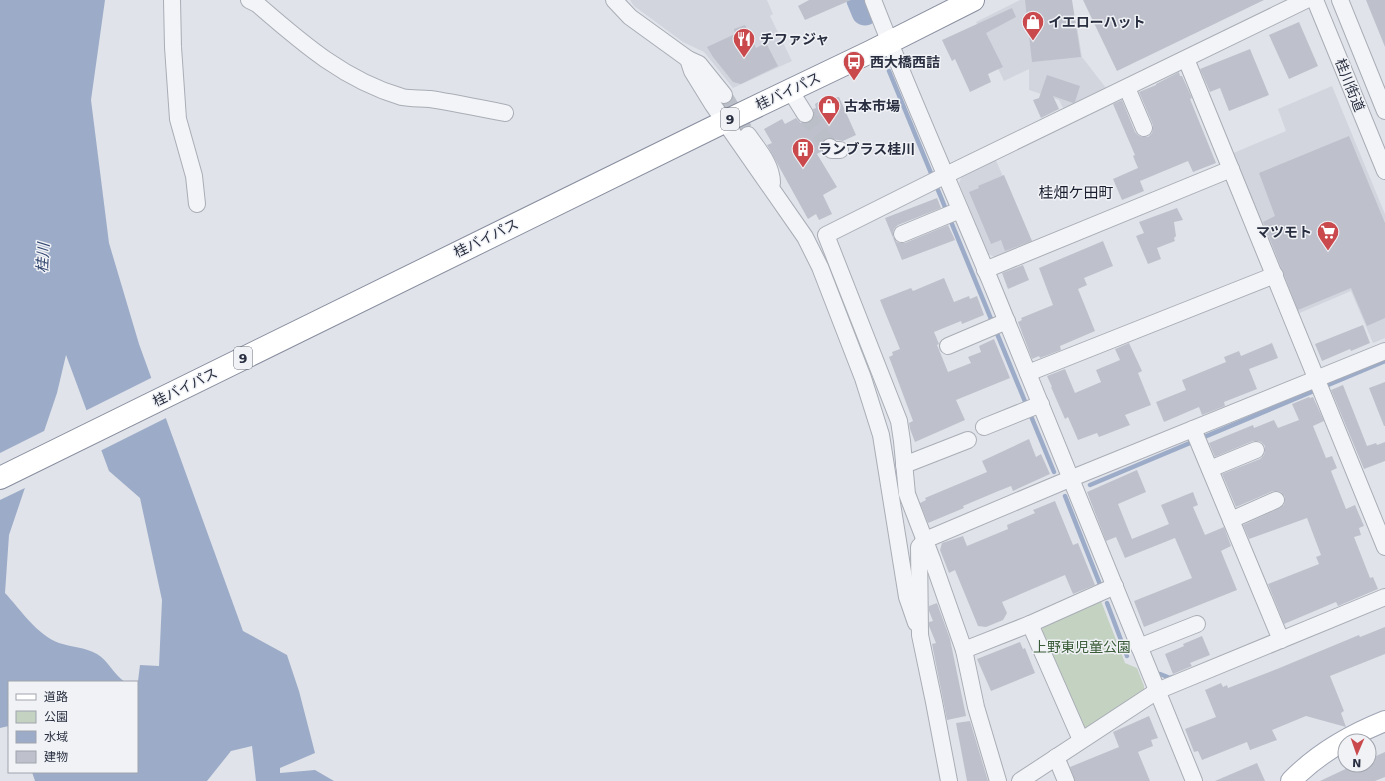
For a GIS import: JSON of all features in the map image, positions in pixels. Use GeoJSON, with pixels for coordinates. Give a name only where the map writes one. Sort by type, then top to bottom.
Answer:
{"type":"FeatureCollection","features":[{"type":"Feature","properties":{"kind":"highway","name":"桂バイパス"},"geometry":{"type":"LineString","coordinates":[[0,478],[487,238],[870,52],[889,41],[973,0]]}},
{"type":"Feature","properties":{"kind":"main road"},"geometry":{"type":"LineString","coordinates":[[1291,781],[1335,746],[1363,730],[1385,721]]}},
{"type":"Feature","properties":{"kind":"street"},"geometry":{"type":"LineString","coordinates":[[172,0],[173,47],[178,119],[194,176],[197,204]]}},
{"type":"Feature","properties":{"kind":"street"},"geometry":{"type":"LineString","coordinates":[[249,0],[257,4],[307,47],[335,67],[368,83],[404,97],[428,99],[505,113]]}},
{"type":"Feature","properties":{"kind":"street"},"geometry":{"type":"LineString","coordinates":[[614,0],[630,17],[688,59],[699,64],[724,95]]}},
{"type":"Feature","properties":{"kind":"street"},"geometry":{"type":"LineString","coordinates":[[873,0],[986,270],[998,325],[1028,374],[1032,408],[1072,478],[1194,781]]}},
{"type":"Feature","properties":{"kind":"street"},"geometry":{"type":"LineString","coordinates":[[998,781],[976,707],[964,650],[907,494],[899,421],[826,235],[1306,0]]}},
{"type":"Feature","properties":{"kind":"street","name":"桂川街道"},"geometry":{"type":"LineString","coordinates":[[1315,0],[1385,171]]}},
{"type":"Feature","properties":{"kind":"street","name":"桂川街道"},"geometry":{"type":"LineString","coordinates":[[1340,0],[1385,111]]}},
{"type":"Feature","properties":{"kind":"street"},"geometry":{"type":"LineString","coordinates":[[688,59],[692,71],[724,122],[805,237],[820,267],[863,378],[882,435],[907,597],[920,635],[949,781]]}},
{"type":"Feature","properties":{"kind":"street"},"geometry":{"type":"LineString","coordinates":[[1186,59],[1317,377],[1385,547]]}},
{"type":"Feature","properties":{"kind":"street"},"geometry":{"type":"LineString","coordinates":[[1127,88],[1144,128]]}},
{"type":"Feature","properties":{"kind":"street"},"geometry":{"type":"LineString","coordinates":[[790,90],[805,114]]}},
{"type":"Feature","properties":{"kind":"street"},"geometry":{"type":"LineString","coordinates":[[748,135],[765,160],[772,175],[772,191]]}},
{"type":"Feature","properties":{"kind":"street"},"geometry":{"type":"LineString","coordinates":[[986,270],[1231,169]]}},
{"type":"Feature","properties":{"kind":"street"},"geometry":{"type":"LineString","coordinates":[[902,234],[960,210]]}},
{"type":"Feature","properties":{"kind":"street"},"geometry":{"type":"LineString","coordinates":[[1028,374],[1275,275]]}},
{"type":"Feature","properties":{"kind":"street"},"geometry":{"type":"LineString","coordinates":[[948,346],[998,325]]}},
{"type":"Feature","properties":{"kind":"street"},"geometry":{"type":"LineString","coordinates":[[920,635],[919,547],[925,540],[1385,350]]}},
{"type":"Feature","properties":{"kind":"street"},"geometry":{"type":"LineString","coordinates":[[984,427],[1032,408]]}},
{"type":"Feature","properties":{"kind":"street"},"geometry":{"type":"LineString","coordinates":[[1193,429],[1281,640]]}},
{"type":"Feature","properties":{"kind":"street"},"geometry":{"type":"LineString","coordinates":[[904,465],[968,440]]}},
{"type":"Feature","properties":{"kind":"street"},"geometry":{"type":"LineString","coordinates":[[1210,470],[1256,450]]}},
{"type":"Feature","properties":{"kind":"street"},"geometry":{"type":"LineString","coordinates":[[1231,520],[1276,500]]}},
{"type":"Feature","properties":{"kind":"street"},"geometry":{"type":"LineString","coordinates":[[964,650],[1030,624],[1115,586]]}},
{"type":"Feature","properties":{"kind":"street"},"geometry":{"type":"LineString","coordinates":[[1020,781],[1157,691],[1385,597]]}},
{"type":"Feature","properties":{"kind":"street"},"geometry":{"type":"LineString","coordinates":[[1030,624],[1081,740]]}},
{"type":"Feature","properties":{"kind":"street"},"geometry":{"type":"LineString","coordinates":[[1140,647],[1197,624]]}},
{"type":"Feature","properties":{"kind":"street"},"geometry":{"type":"LineString","coordinates":[[1056,757],[1066,781]]}},
{"type":"Feature","properties":{"kind":"shaded area"},"geometry":{"type":"Polygon","coordinates":[[[630,0],[767,0],[773,14],[770,16],[792,61],[733,88],[704,52],[683,42],[634,6],[630,0]]]}},
{"type":"Feature","properties":{"kind":"shaded area","name":"イエローハット"},"geometry":{"type":"Polygon","coordinates":[[[1020,0],[1065,0],[1077,26],[1082,57],[1106,88],[1064,110],[1059,100],[1029,90],[1029,69],[1004,81],[976,22],[1020,0]]]}},
{"type":"Feature","properties":{"kind":"shaded area","name":"マツモト"},"geometry":{"type":"Polygon","coordinates":[[[1332,86],[1385,214],[1385,338],[1373,343],[1351,291],[1295,315],[1231,154],[1286,131],[1278,109],[1332,86]]]}},
{"type":"Feature","properties":{"kind":"shaded area"},"geometry":{"type":"Polygon","coordinates":[[[994,156],[1033,244],[997,258],[988,254],[959,183],[963,173],[994,156]]]}},
{"type":"Feature","properties":{"kind":"green space","name":"上野東児童公園"},"geometry":{"type":"Polygon","coordinates":[[[1101,601],[1125,663],[1137,668],[1144,686],[1144,690],[1082,732],[1040,634],[1045,624],[1101,601]]]}},
{"type":"Feature","properties":{"kind":"water","name":"桂川"},"geometry":{"type":"Polygon","coordinates":[[[0,0],[105,0],[91,100],[109,243],[139,344],[243,631],[287,655],[299,691],[315,753],[280,768],[280,773],[315,770],[334,781],[256,781],[252,746],[231,751],[207,781],[35,781],[32,773],[138,773],[138,681],[140,665],[159,666],[162,600],[140,498],[109,471],[66,355],[57,393],[9,535],[5,593],[29,621],[43,634],[59,643],[88,650],[97,654],[124,681],[8,681],[8,726],[0,728],[0,0]]]}},
{"type":"Feature","properties":{"kind":"pier"},"geometry":{"type":"Polygon","coordinates":[[[153,377],[168,417],[100,451],[85,411],[153,377]]]}},
{"type":"Feature","properties":{"kind":"pier"},"geometry":{"type":"Polygon","coordinates":[[[46,430],[27,487],[0,500],[0,453],[46,430]]]}},
{"type":"Feature","properties":{"kind":"building"},"geometry":{"type":"Polygon","coordinates":[[[809,0],[851,0],[805,20],[798,6],[809,0]]]}},
{"type":"Feature","properties":{"kind":"building"},"geometry":{"type":"Polygon","coordinates":[[[1025,0],[1072,0],[1081,57],[1032,62],[1025,0]]]}},
{"type":"Feature","properties":{"kind":"building"},"geometry":{"type":"Polygon","coordinates":[[[1083,0],[1264,0],[1117,71],[1083,0]]]}},
{"type":"Feature","properties":{"kind":"building"},"geometry":{"type":"Polygon","coordinates":[[[1366,0],[1385,0],[1385,47],[1372,15],[1366,0]]]}},
{"type":"Feature","properties":{"kind":"building"},"geometry":{"type":"Polygon","coordinates":[[[1012,8],[1016,17],[986,33],[1003,67],[988,74],[991,82],[970,92],[955,59],[952,61],[942,40],[1012,8]]]}},
{"type":"Feature","properties":{"kind":"building"},"geometry":{"type":"Polygon","coordinates":[[[1299,22],[1318,66],[1289,79],[1269,35],[1299,22]]]}},
{"type":"Feature","properties":{"kind":"building"},"geometry":{"type":"Polygon","coordinates":[[[745,25],[756,48],[766,43],[778,66],[741,84],[733,82],[707,47],[735,34],[734,29],[745,25]]]}},
{"type":"Feature","properties":{"kind":"building"},"geometry":{"type":"Polygon","coordinates":[[[1250,49],[1269,95],[1229,111],[1220,88],[1210,92],[1200,69],[1250,49]]]}},
{"type":"Feature","properties":{"kind":"building"},"geometry":{"type":"Polygon","coordinates":[[[1179,72],[1192,98],[1190,99],[1216,163],[1193,172],[1188,161],[1140,181],[1144,191],[1122,200],[1113,179],[1138,168],[1133,156],[1135,155],[1113,104],[1122,100],[1135,132],[1142,137],[1148,137],[1152,133],[1153,125],[1139,92],[1156,85],[1179,72]]]}},
{"type":"Feature","properties":{"kind":"building"},"geometry":{"type":"Polygon","coordinates":[[[1047,75],[1080,86],[1075,102],[1073,103],[1053,96],[1059,109],[1041,118],[1033,100],[1039,98],[1047,75]]]}},
{"type":"Feature","properties":{"kind":"building","name":"ランブラス桂川"},"geometry":{"type":"Polygon","coordinates":[[[839,97],[856,135],[843,141],[830,138],[825,139],[822,142],[822,151],[817,154],[837,187],[823,195],[832,214],[819,220],[816,214],[808,219],[767,145],[772,143],[764,129],[782,119],[785,124],[796,118],[801,123],[810,122],[814,118],[813,109],[816,108],[815,104],[825,98],[839,97]]]}},
{"type":"Feature","properties":{"kind":"building","name":"マツモト"},"geometry":{"type":"Polygon","coordinates":[[[1349,136],[1385,223],[1385,318],[1367,326],[1351,288],[1298,310],[1263,222],[1275,216],[1259,173],[1349,136]]]}},
{"type":"Feature","properties":{"kind":"building"},"geometry":{"type":"Polygon","coordinates":[[[1004,175],[1032,241],[1005,251],[1001,240],[991,244],[969,192],[979,188],[978,186],[1004,175]]]}},
{"type":"Feature","properties":{"kind":"building"},"geometry":{"type":"Polygon","coordinates":[[[937,198],[941,208],[898,225],[894,229],[893,237],[897,242],[905,243],[948,225],[955,240],[902,260],[885,218],[937,198]]]}},
{"type":"Feature","properties":{"kind":"building"},"geometry":{"type":"Polygon","coordinates":[[[1177,208],[1183,220],[1174,222],[1176,236],[1174,238],[1175,241],[1157,248],[1161,259],[1148,264],[1136,236],[1144,233],[1139,222],[1177,208]]]}},
{"type":"Feature","properties":{"kind":"building"},"geometry":{"type":"Polygon","coordinates":[[[1103,241],[1113,266],[1084,278],[1087,285],[1078,289],[1095,331],[1060,346],[1061,350],[1040,358],[1039,356],[1032,359],[1018,322],[1022,320],[1021,318],[1053,305],[1039,268],[1103,241]]]}},
{"type":"Feature","properties":{"kind":"building"},"geometry":{"type":"Polygon","coordinates":[[[1023,265],[1029,280],[1008,289],[1002,273],[1023,265]]]}},
{"type":"Feature","properties":{"kind":"building"},"geometry":{"type":"Polygon","coordinates":[[[944,278],[954,302],[969,296],[970,299],[977,296],[984,315],[962,324],[961,321],[934,332],[939,344],[937,345],[948,372],[971,363],[968,357],[981,352],[979,346],[994,339],[1010,378],[956,400],[965,420],[915,442],[909,423],[913,421],[889,357],[893,355],[892,352],[900,349],[880,300],[911,288],[913,291],[944,278]]]}},
{"type":"Feature","properties":{"kind":"building"},"geometry":{"type":"Polygon","coordinates":[[[1363,325],[1370,343],[1351,351],[1350,349],[1322,361],[1315,344],[1363,325]]]}},
{"type":"Feature","properties":{"kind":"building"},"geometry":{"type":"Polygon","coordinates":[[[1129,343],[1142,371],[1138,373],[1151,405],[1125,415],[1130,425],[1099,437],[1097,433],[1078,440],[1068,417],[1065,419],[1047,376],[1065,369],[1075,393],[1101,382],[1096,370],[1120,360],[1115,349],[1129,343]]]}},
{"type":"Feature","properties":{"kind":"building"},"geometry":{"type":"Polygon","coordinates":[[[1272,343],[1278,358],[1249,369],[1257,389],[1224,402],[1225,406],[1202,415],[1199,407],[1164,422],[1156,402],[1186,390],[1182,380],[1226,362],[1224,357],[1239,351],[1241,356],[1272,343]]]}},
{"type":"Feature","properties":{"kind":"building"},"geometry":{"type":"Polygon","coordinates":[[[1385,382],[1385,426],[1384,426],[1369,388],[1385,382]]]}},
{"type":"Feature","properties":{"kind":"building"},"geometry":{"type":"Polygon","coordinates":[[[1343,385],[1367,446],[1385,442],[1385,461],[1364,469],[1331,390],[1343,385]]]}},
{"type":"Feature","properties":{"kind":"building"},"geometry":{"type":"Polygon","coordinates":[[[1309,397],[1313,397],[1324,421],[1313,426],[1326,458],[1332,456],[1337,468],[1331,471],[1346,509],[1355,505],[1364,526],[1359,528],[1361,535],[1354,537],[1370,578],[1373,577],[1378,589],[1338,606],[1336,602],[1284,624],[1268,584],[1319,564],[1316,557],[1321,555],[1307,518],[1249,539],[1243,525],[1280,508],[1284,505],[1285,497],[1281,492],[1273,491],[1236,507],[1222,474],[1260,459],[1264,455],[1265,446],[1261,442],[1253,441],[1215,457],[1209,443],[1253,425],[1254,428],[1274,420],[1278,428],[1299,420],[1292,404],[1309,397]]]}},
{"type":"Feature","properties":{"kind":"building"},"geometry":{"type":"Polygon","coordinates":[[[1029,439],[1036,457],[1041,454],[1050,474],[1013,491],[1011,486],[996,492],[963,506],[964,508],[928,523],[920,503],[926,500],[925,498],[987,472],[982,461],[1029,439]]]}},
{"type":"Feature","properties":{"kind":"building"},"geometry":{"type":"Polygon","coordinates":[[[1137,470],[1146,492],[1118,504],[1132,539],[1169,524],[1161,505],[1193,492],[1198,505],[1193,507],[1205,535],[1224,527],[1231,546],[1221,551],[1237,590],[1144,627],[1134,601],[1192,578],[1175,538],[1125,558],[1116,537],[1106,541],[1087,492],[1137,470]]]}},
{"type":"Feature","properties":{"kind":"building"},"geometry":{"type":"Polygon","coordinates":[[[1055,501],[1073,545],[1078,543],[1095,585],[1073,594],[1065,575],[1002,602],[1007,613],[1003,620],[986,627],[978,626],[955,570],[949,573],[940,550],[942,543],[963,536],[967,546],[1008,529],[1007,525],[1035,513],[1033,510],[1055,501]]]}},
{"type":"Feature","properties":{"kind":"building"},"geometry":{"type":"Polygon","coordinates":[[[937,603],[950,639],[966,716],[947,720],[932,644],[936,643],[929,626],[929,622],[933,621],[929,611],[929,606],[937,603]]]}},
{"type":"Feature","properties":{"kind":"building"},"geometry":{"type":"Polygon","coordinates":[[[1385,627],[1385,654],[1330,676],[1344,711],[1341,713],[1346,727],[1306,716],[1272,730],[1277,740],[1250,750],[1247,742],[1202,760],[1198,751],[1194,752],[1185,729],[1216,717],[1205,690],[1221,683],[1223,687],[1227,685],[1228,688],[1359,635],[1360,637],[1385,627]]]}},
{"type":"Feature","properties":{"kind":"building"},"geometry":{"type":"Polygon","coordinates":[[[1202,636],[1210,655],[1190,663],[1192,666],[1173,674],[1165,654],[1202,636]]]}},
{"type":"Feature","properties":{"kind":"building"},"geometry":{"type":"Polygon","coordinates":[[[1020,642],[1023,649],[1025,648],[1035,673],[991,691],[977,659],[1020,642]]]}},
{"type":"Feature","properties":{"kind":"building"},"geometry":{"type":"Polygon","coordinates":[[[1149,716],[1158,738],[1151,740],[1153,746],[1138,752],[1150,781],[1075,781],[1070,767],[1119,747],[1113,732],[1149,716]]]}},
{"type":"Feature","properties":{"kind":"building"},"geometry":{"type":"Polygon","coordinates":[[[970,721],[988,781],[967,781],[956,723],[970,721]]]}},
{"type":"Feature","properties":{"kind":"building"},"geometry":{"type":"Polygon","coordinates":[[[1385,752],[1385,777],[1375,781],[1320,781],[1337,773],[1377,773],[1377,756],[1385,752]]]}},
{"type":"Feature","properties":{"kind":"building"},"geometry":{"type":"Polygon","coordinates":[[[1257,763],[1265,781],[1215,781],[1257,763]]]}},
{"type":"Feature","properties":{"kind":"waterway"},"geometry":{"type":"LineString","coordinates":[[860,0],[865,12]]}},
{"type":"Feature","properties":{"kind":"waterway"},"geometry":{"type":"LineString","coordinates":[[889,71],[1054,472]]}},
{"type":"Feature","properties":{"kind":"waterway"},"geometry":{"type":"LineString","coordinates":[[1090,485],[1385,361]]}},
{"type":"Feature","properties":{"kind":"waterway"},"geometry":{"type":"LineString","coordinates":[[1065,496],[1101,587]]}},
{"type":"Feature","properties":{"kind":"waterway"},"geometry":{"type":"LineString","coordinates":[[1107,603],[1127,656]]}},
{"type":"Feature","properties":{"kind":"waterway"},"geometry":{"type":"LineString","coordinates":[[1160,674],[1170,678],[1173,677]]}},
{"type":"Feature","properties":{"kind":"tunnel"},"geometry":{"type":"LineString","coordinates":[[724,95],[748,135]]}},
{"type":"Feature","properties":{"kind":"tunnel"},"geometry":{"type":"LineString","coordinates":[[805,114],[830,147]]}},
{"type":"Feature","properties":{"kind":"place","name":"イエローハット"},"geometry":{"type":"Point","coordinates":[1033,42]}},
{"type":"Feature","properties":{"kind":"place","name":"チファジャ"},"geometry":{"type":"Point","coordinates":[744,58]}},
{"type":"Feature","properties":{"kind":"place","name":"西大橋西詰"},"geometry":{"type":"Point","coordinates":[854,82]}},
{"type":"Feature","properties":{"kind":"place","name":"古本市場"},"geometry":{"type":"Point","coordinates":[829,126]}},
{"type":"Feature","properties":{"kind":"place","name":"ランブラス桂川"},"geometry":{"type":"Point","coordinates":[803,168]}},
{"type":"Feature","properties":{"kind":"place","name":"マツモト"},"geometry":{"type":"Point","coordinates":[1328,252]}},
{"type":"Feature","properties":{"kind":"district","name":"桂畑ケ田町"},"geometry":{"type":"Point","coordinates":[1076,193]}}]}
